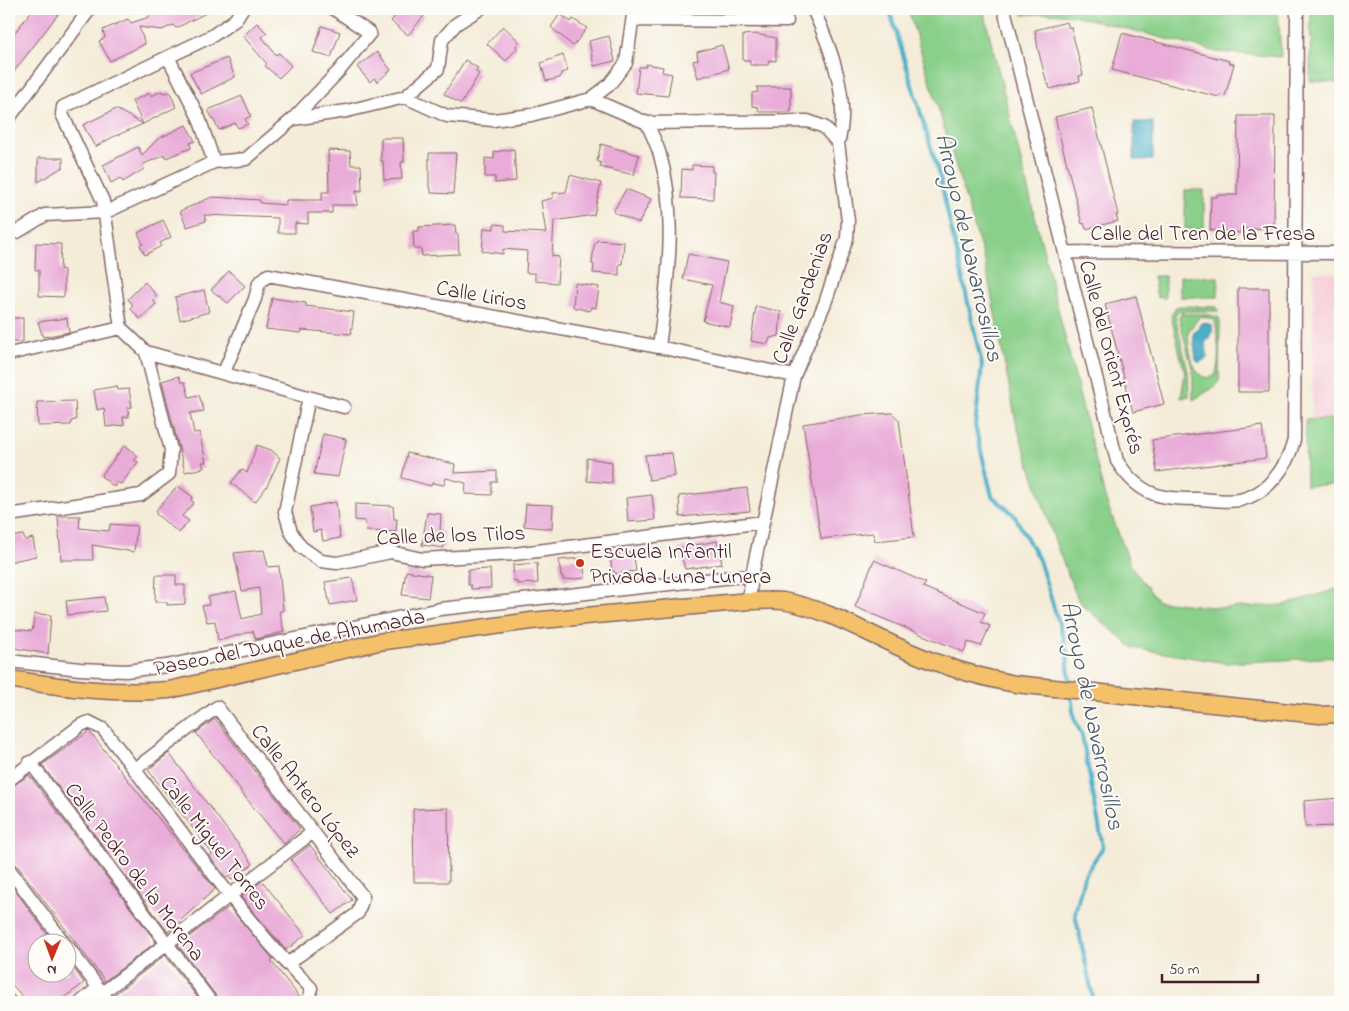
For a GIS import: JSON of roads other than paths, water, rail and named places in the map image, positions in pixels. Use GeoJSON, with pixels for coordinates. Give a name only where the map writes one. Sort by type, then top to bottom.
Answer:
{"type":"FeatureCollection","features":[{"type":"Feature","properties":{"kind":"main road","name":"Paseo del Duque de Ahumada"},"geometry":{"type":"LineString","coordinates":[[9,679],[78,690],[135,693],[168,690],[378,642],[531,621],[748,600],[781,601],[808,607],[856,626],[910,652],[970,675],[1015,684],[1319,715],[1340,714]]}},
{"type":"Feature","properties":{"kind":"street"},"geometry":{"type":"LineString","coordinates":[[9,118],[90,9]]}},
{"type":"Feature","properties":{"kind":"street"},"geometry":{"type":"LineString","coordinates":[[242,9],[235,20],[212,36],[63,106],[62,114],[103,201],[121,328],[146,352],[224,372],[344,407]]}},
{"type":"Feature","properties":{"kind":"street"},"geometry":{"type":"LineString","coordinates":[[9,232],[16,232],[45,215],[106,212],[214,162],[246,159],[293,119],[338,71],[370,33],[334,9]]}},
{"type":"Feature","properties":{"kind":"street"},"geometry":{"type":"LineString","coordinates":[[293,119],[347,112],[405,97],[438,69],[442,40],[456,24],[480,9]]}},
{"type":"Feature","properties":{"kind":"street"},"geometry":{"type":"LineString","coordinates":[[405,97],[447,116],[493,120],[531,115],[591,99],[610,85],[626,63],[634,14],[787,21],[781,9]]}},
{"type":"Feature","properties":{"kind":"street","name":"Calle Gardenias"},"geometry":{"type":"LineString","coordinates":[[748,600],[794,376],[825,303],[846,238],[848,222],[838,144],[842,128],[838,82],[828,40],[813,9]]}},
{"type":"Feature","properties":{"kind":"street","name":"Calle del Orient Exprés"},"geometry":{"type":"LineString","coordinates":[[1004,9],[1117,460],[1126,475],[1149,494],[1167,499],[1238,500],[1266,487],[1282,471],[1290,456],[1294,440],[1297,9]]}},
{"type":"Feature","properties":{"kind":"street"},"geometry":{"type":"LineString","coordinates":[[168,57],[199,118],[214,162]]}},
{"type":"Feature","properties":{"kind":"street"},"geometry":{"type":"LineString","coordinates":[[591,99],[647,123],[808,122],[824,127],[838,144]]}},
{"type":"Feature","properties":{"kind":"street"},"geometry":{"type":"LineString","coordinates":[[647,123],[660,155],[668,209],[670,262],[659,347]]}},
{"type":"Feature","properties":{"kind":"street","name":"Calle del Tren de la Fresa"},"geometry":{"type":"LineString","coordinates":[[1065,252],[1340,253]]}},
{"type":"Feature","properties":{"kind":"street","name":"Calle Lirios"},"geometry":{"type":"LineString","coordinates":[[224,372],[255,299],[259,284],[268,275],[659,347],[794,376]]}},
{"type":"Feature","properties":{"kind":"street"},"geometry":{"type":"LineString","coordinates":[[9,354],[121,328]]}},
{"type":"Feature","properties":{"kind":"street"},"geometry":{"type":"LineString","coordinates":[[9,514],[140,495],[169,474],[171,450],[146,352]]}},
{"type":"Feature","properties":{"kind":"street","name":"Calle de los Tilos"},"geometry":{"type":"LineString","coordinates":[[309,397],[285,512],[290,532],[301,547],[321,561],[338,564],[391,552],[422,558],[514,554],[763,522]]}},
{"type":"Feature","properties":{"kind":"street"},"geometry":{"type":"LineString","coordinates":[[9,661],[80,669],[136,670],[166,666],[440,609],[752,575]]}},
{"type":"Feature","properties":{"kind":"street","name":"Calle Antero López"},"geometry":{"type":"LineString","coordinates":[[135,769],[217,707],[363,897],[358,914],[287,964]]}},
{"type":"Feature","properties":{"kind":"street","name":"Calle Miguel Torres"},"geometry":{"type":"LineString","coordinates":[[30,762],[73,730],[89,722],[103,729],[230,895],[287,964],[311,988],[309,1002]]}},
{"type":"Feature","properties":{"kind":"street"},"geometry":{"type":"LineString","coordinates":[[9,780],[30,762]]}},
{"type":"Feature","properties":{"kind":"street","name":"Calle Pedro de la Morena"},"geometry":{"type":"LineString","coordinates":[[30,762],[165,944],[211,1002]]}},
{"type":"Feature","properties":{"kind":"street"},"geometry":{"type":"LineString","coordinates":[[82,1002],[103,994],[165,944],[313,832]]}},
{"type":"Feature","properties":{"kind":"street"},"geometry":{"type":"LineString","coordinates":[[9,869],[58,934]]}},
{"type":"Feature","properties":{"kind":"street"},"geometry":{"type":"LineString","coordinates":[[78,960],[103,994]]}},
{"type":"Feature","properties":{"kind":"water"},"geometry":{"type":"Polygon","coordinates":[[[1134,122],[1153,122],[1153,160],[1134,160],[1134,122]]]}},
{"type":"Feature","properties":{"kind":"water"},"geometry":{"type":"Polygon","coordinates":[[[1202,322],[1212,325],[1212,331],[1205,343],[1208,357],[1199,363],[1196,360],[1193,334],[1202,322]]]}},
{"type":"Feature","properties":{"kind":"waterway","name":"Arroyo de Navarrosillos"},"geometry":{"type":"LineString","coordinates":[[889,9],[939,174],[982,365],[975,426],[992,496],[1014,515],[1039,560],[1066,646],[1070,685]]}},
{"type":"Feature","properties":{"kind":"waterway","name":"Arroyo de Navarrosillos"},"geometry":{"type":"LineString","coordinates":[[1071,694],[1074,718],[1082,736],[1103,847],[1084,876],[1075,914],[1094,1002]]}},
{"type":"Feature","properties":{"kind":"place","name":"Escuela Infantil Privada Luna Lunera"},"geometry":{"type":"Point","coordinates":[580,563]}}]}
